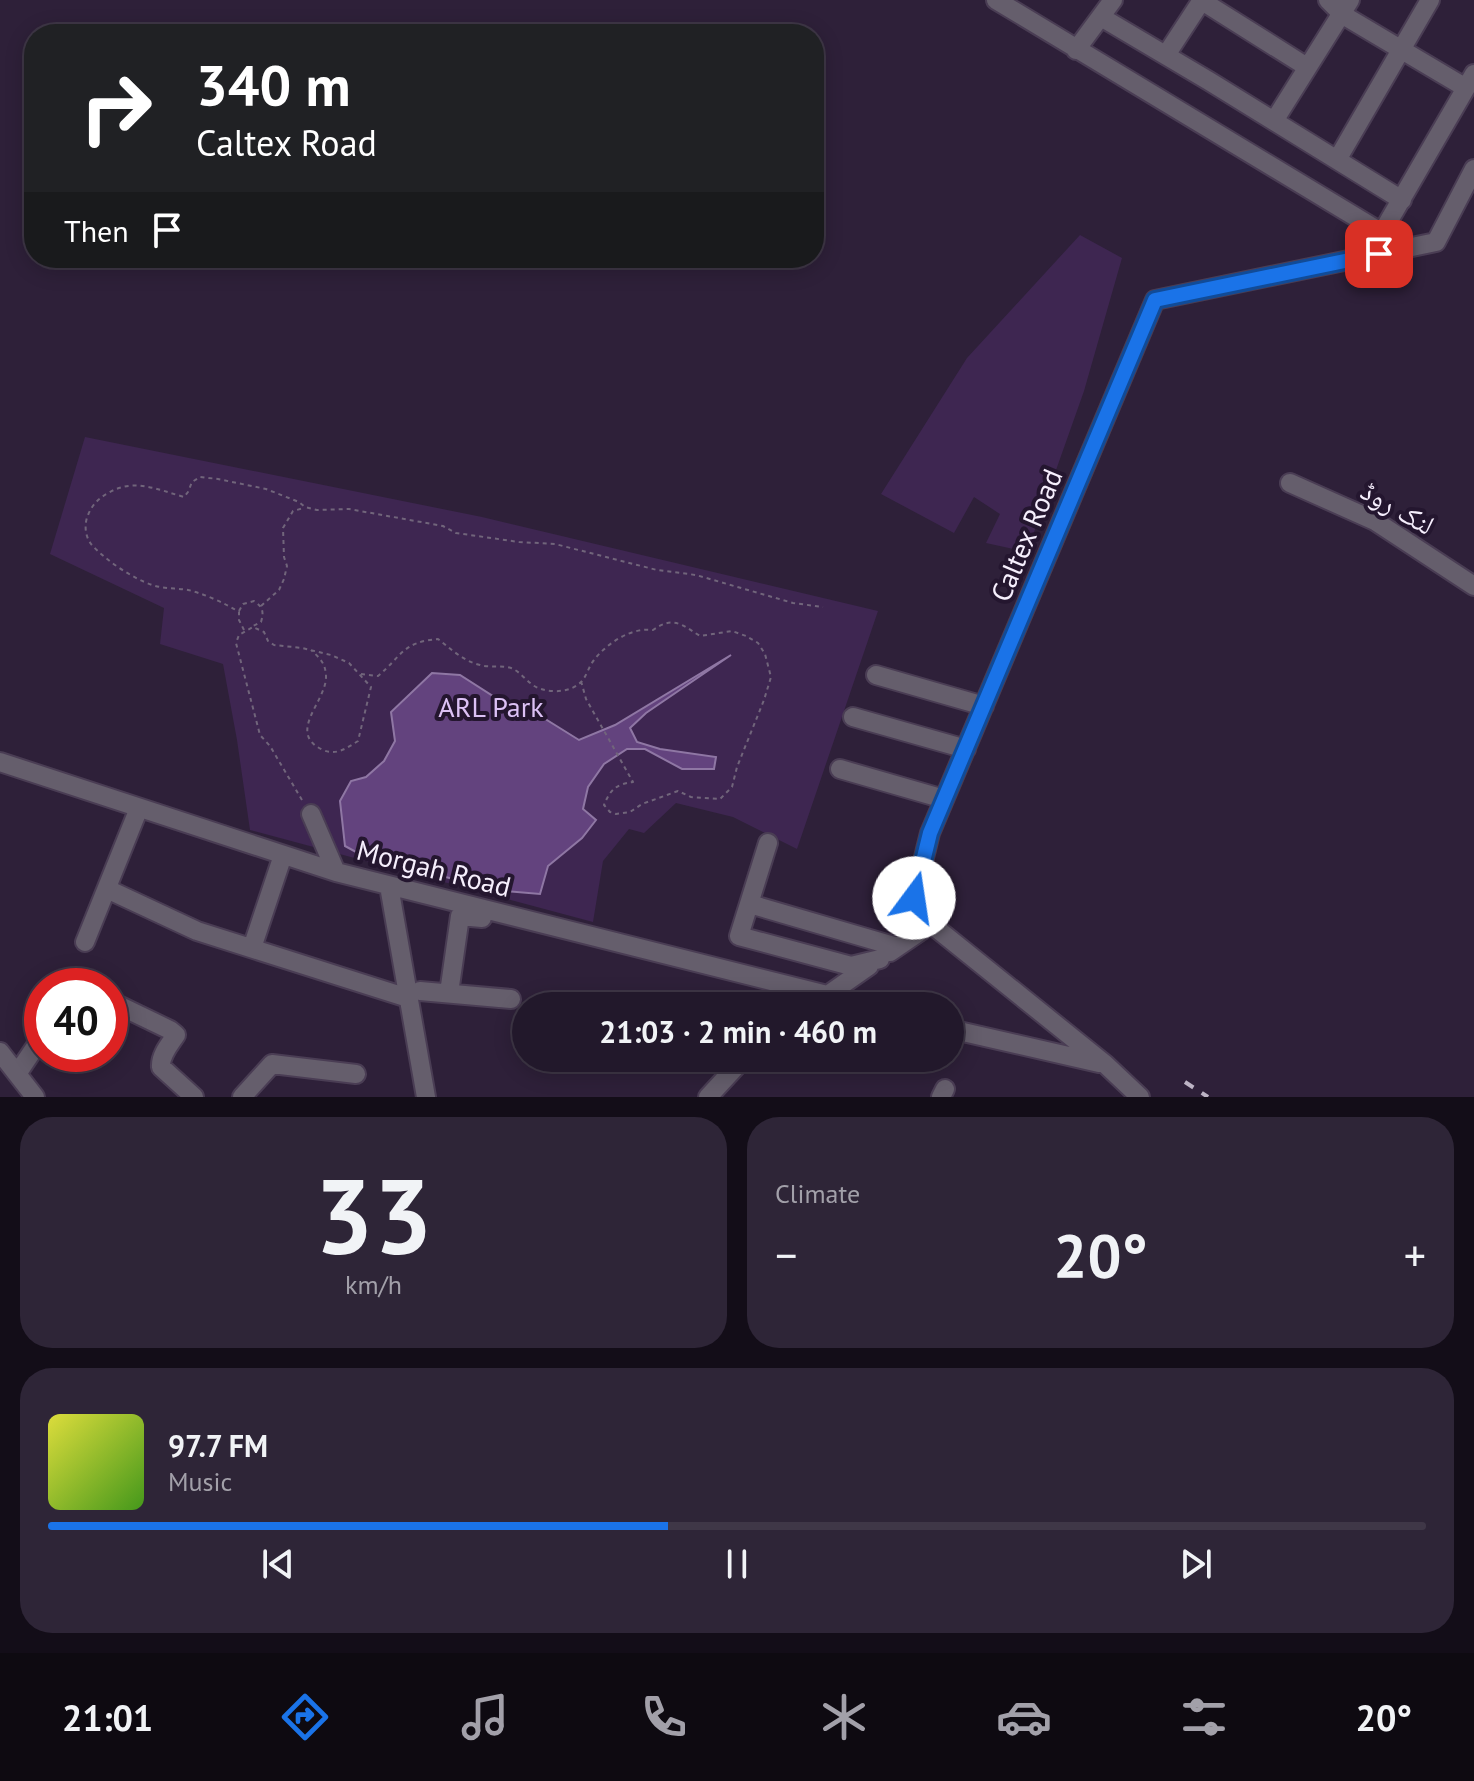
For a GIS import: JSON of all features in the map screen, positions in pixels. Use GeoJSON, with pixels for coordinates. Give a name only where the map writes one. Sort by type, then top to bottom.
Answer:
{"type":"FeatureCollection","features":[{"type":"Feature","properties":{"kind":"street"},"geometry":{"type":"LineString","coordinates":[[996,0],[1407,248]]}},
{"type":"Feature","properties":{"kind":"street"},"geometry":{"type":"LineString","coordinates":[[1076,50],[1113,0]]}},
{"type":"Feature","properties":{"kind":"street"},"geometry":{"type":"LineString","coordinates":[[1166,55],[1202,0],[1307,67]]}},
{"type":"Feature","properties":{"kind":"street"},"geometry":{"type":"LineString","coordinates":[[1337,160],[1430,0]]}},
{"type":"Feature","properties":{"kind":"street"},"geometry":{"type":"LineString","coordinates":[[1274,121],[1343,3],[1404,45],[1471,80],[1387,224]]}},
{"type":"Feature","properties":{"kind":"street"},"geometry":{"type":"LineString","coordinates":[[1101,17],[1402,200]]}},
{"type":"Feature","properties":{"kind":"street","name":"Caltex Road"},"geometry":{"type":"LineString","coordinates":[[1140,1097],[1105,1064],[916,910],[914,898],[930,833],[1155,300],[1436,242],[1474,169]]}},
{"type":"Feature","properties":{"kind":"street","name":"لنک روڈ"},"geometry":{"type":"LineString","coordinates":[[1290,483],[1375,521],[1474,586]]}},
{"type":"Feature","properties":{"kind":"street"},"geometry":{"type":"LineString","coordinates":[[876,675],[984,706]]}},
{"type":"Feature","properties":{"kind":"street"},"geometry":{"type":"LineString","coordinates":[[853,717],[966,749]]}},
{"type":"Feature","properties":{"kind":"street","name":"Morgah Road"},"geometry":{"type":"LineString","coordinates":[[0,762],[336,872],[790,992]]}},
{"type":"Feature","properties":{"kind":"street"},"geometry":{"type":"LineString","coordinates":[[840,769],[944,799]]}},
{"type":"Feature","properties":{"kind":"street"},"geometry":{"type":"LineString","coordinates":[[85,942],[139,808]]}},
{"type":"Feature","properties":{"kind":"street"},"geometry":{"type":"LineString","coordinates":[[311,814],[336,872]]}},
{"type":"Feature","properties":{"kind":"street"},"geometry":{"type":"LineString","coordinates":[[768,843],[739,936],[851,966],[880,959]]}},
{"type":"Feature","properties":{"kind":"street"},"geometry":{"type":"LineString","coordinates":[[252,948],[283,855]]}},
{"type":"Feature","properties":{"kind":"street"},"geometry":{"type":"LineString","coordinates":[[389,886],[414,995],[426,1097]]}},
{"type":"Feature","properties":{"kind":"street"},"geometry":{"type":"LineString","coordinates":[[107,889],[197,931],[414,995],[449,993],[511,999]]}},
{"type":"Feature","properties":{"kind":"street"},"geometry":{"type":"LineString","coordinates":[[750,904],[897,947]]}},
{"type":"Feature","properties":{"kind":"street"},"geometry":{"type":"LineString","coordinates":[[449,993],[460,916],[536,923]]}},
{"type":"Feature","properties":{"kind":"street"},"geometry":{"type":"LineString","coordinates":[[832,992],[931,924]]}},
{"type":"Feature","properties":{"kind":"street"},"geometry":{"type":"LineString","coordinates":[[128,1010],[176,1035],[163,1056],[161,1067],[194,1097]]}},
{"type":"Feature","properties":{"kind":"street"},"geometry":{"type":"LineString","coordinates":[[964,1032],[1105,1064]]}},
{"type":"Feature","properties":{"kind":"street"},"geometry":{"type":"LineString","coordinates":[[0,1052],[35,1097]]}},
{"type":"Feature","properties":{"kind":"street"},"geometry":{"type":"LineString","coordinates":[[17,1074],[24,1064]]}},
{"type":"Feature","properties":{"kind":"street"},"geometry":{"type":"LineString","coordinates":[[242,1097],[272,1064],[356,1074]]}},
{"type":"Feature","properties":{"kind":"street"},"geometry":{"type":"LineString","coordinates":[[708,1097],[731,1072]]}},
{"type":"Feature","properties":{"kind":"path"},"geometry":{"type":"LineString","coordinates":[[239,612],[189,590],[152,585],[122,569],[89,542],[84,525],[97,499],[119,487],[139,484],[184,497],[192,482],[200,477],[218,479],[266,489],[317,510],[349,509],[443,526],[456,533],[555,544],[657,570],[696,575],[793,603],[823,607]]}},
{"type":"Feature","properties":{"kind":"path"},"geometry":{"type":"LineString","coordinates":[[261,606],[279,590],[284,579],[287,566],[283,528],[293,511],[305,507]]}},
{"type":"Feature","properties":{"kind":"path"},"geometry":{"type":"LineString","coordinates":[[244,630],[239,612],[243,604],[254,601],[261,606],[261,622],[244,630],[236,643],[260,735],[270,746],[311,814]]}},
{"type":"Feature","properties":{"kind":"path"},"geometry":{"type":"LineString","coordinates":[[361,674],[378,676],[410,645],[438,639],[463,659],[483,666],[508,667],[540,689],[566,691],[581,681],[595,658],[621,637],[643,629],[653,630],[663,623],[676,622],[700,636],[732,631],[746,636],[758,643],[765,654],[771,677],[732,787],[720,799],[691,797],[678,791],[642,804],[630,812],[616,814],[604,805],[613,787],[633,782],[592,710],[581,681]]}},
{"type":"Feature","properties":{"kind":"path"},"geometry":{"type":"LineString","coordinates":[[253,627],[264,632],[274,645],[311,650],[349,663],[371,687],[358,741],[344,751],[327,752],[314,745],[307,732],[309,717],[325,690],[326,677],[322,660],[311,650]]}},
{"type":"Feature","properties":{"kind":"green space"},"geometry":{"type":"Polygon","coordinates":[[[1080,235],[1122,258],[1084,391],[1027,552],[986,543],[1000,514],[974,497],[954,533],[881,494],[967,358],[1080,235]]]}},
{"type":"Feature","properties":{"kind":"green space","name":"ARL Park"},"geometry":{"type":"Polygon","coordinates":[[[85,437],[482,517],[878,611],[797,849],[733,817],[676,803],[644,833],[629,829],[603,861],[593,922],[250,830],[223,664],[160,644],[164,608],[50,554],[85,437]]]}},
{"type":"Feature","properties":{"kind":"shaded area"},"geometry":{"type":"Polygon","coordinates":[[[731,655],[646,713],[630,728],[637,742],[660,749],[716,757],[714,769],[682,769],[645,749],[627,749],[604,764],[588,787],[583,809],[596,820],[582,838],[548,866],[540,894],[493,890],[367,858],[345,846],[340,801],[351,781],[366,777],[384,761],[395,741],[391,712],[432,673],[460,675],[493,696],[521,704],[579,740],[615,725],[731,655]]]}},
{"type":"Feature","properties":{"kind":"railway"},"geometry":{"type":"LineString","coordinates":[[1185,1082],[1208,1097]]}},
{"type":"Feature","properties":{"kind":"route"},"geometry":{"type":"LineString","coordinates":[[914,898],[930,833],[1155,300],[1379,254]]}}]}
